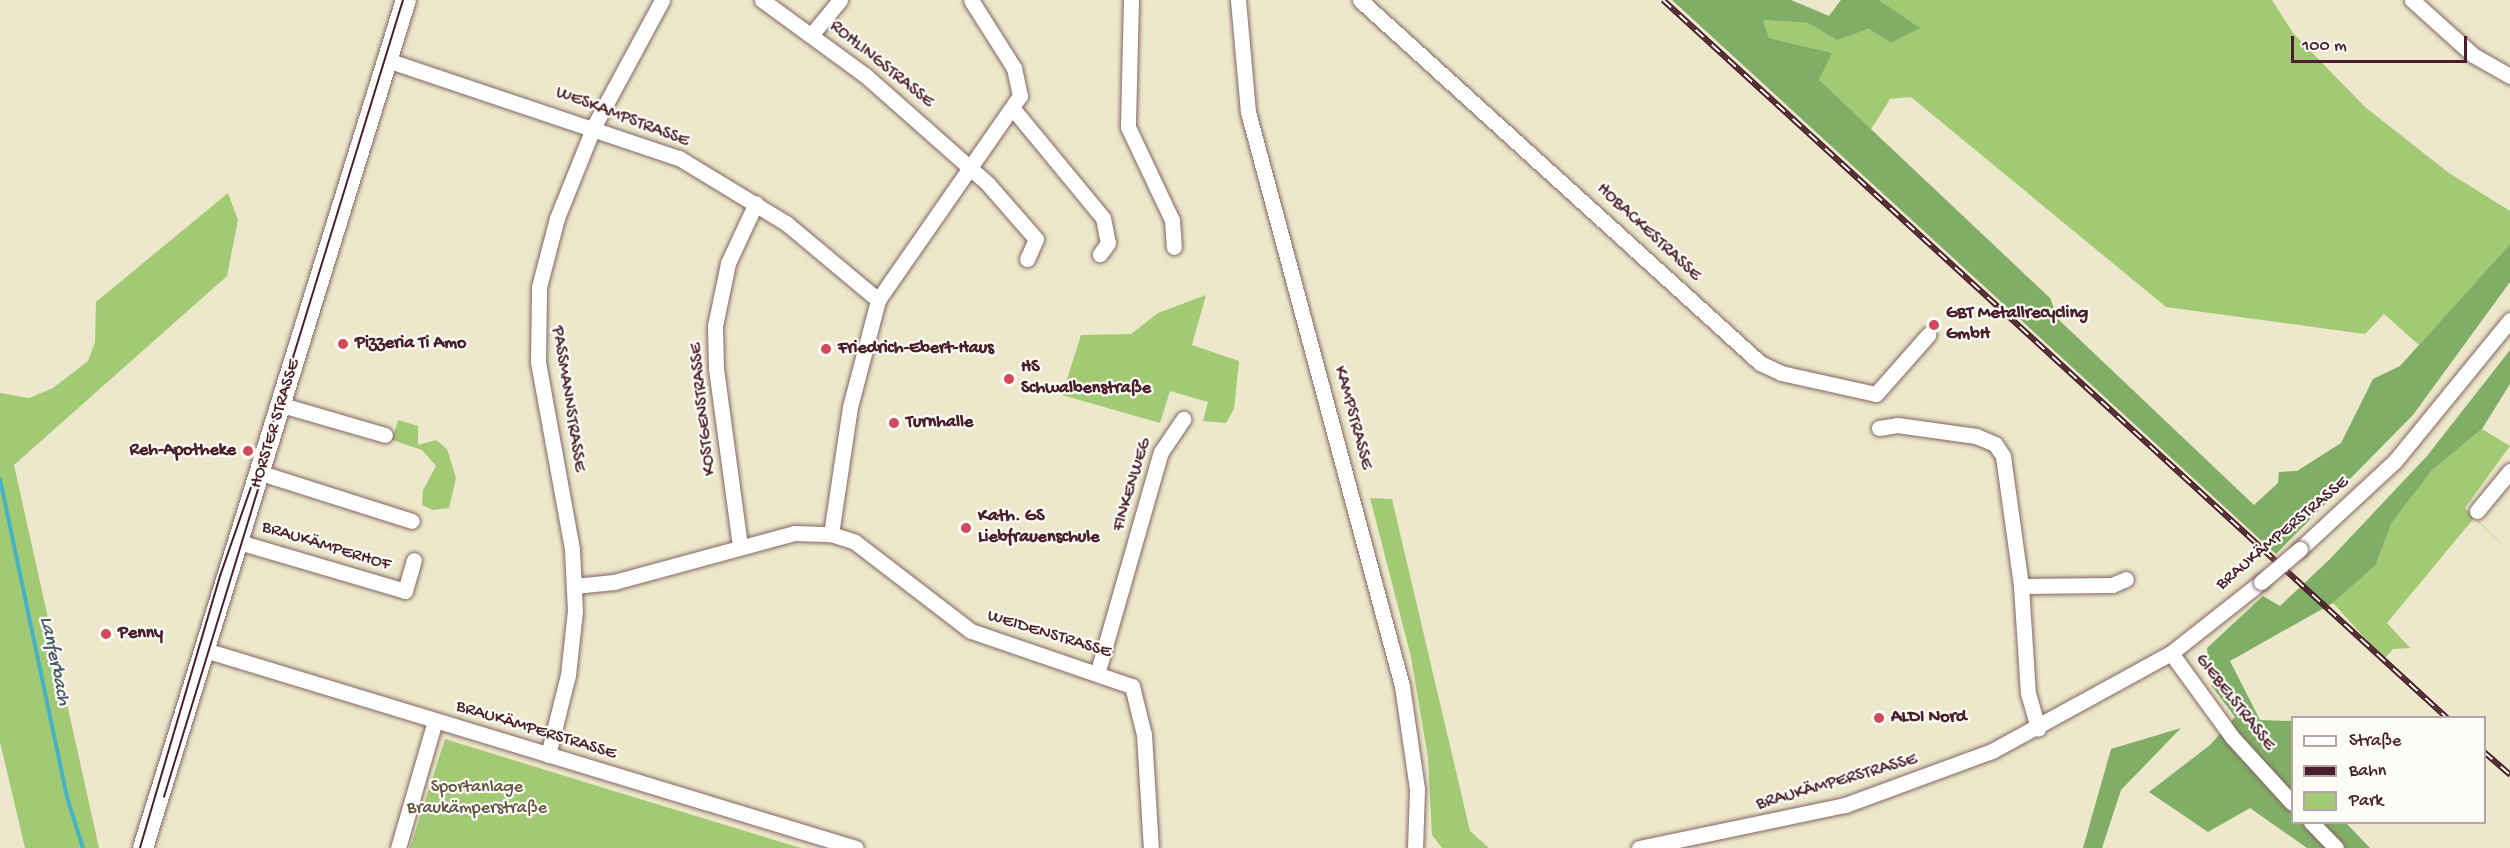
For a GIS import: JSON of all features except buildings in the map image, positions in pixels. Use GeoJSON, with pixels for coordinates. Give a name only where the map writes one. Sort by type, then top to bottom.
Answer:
{"type":"FeatureCollection","features":[{"type":"Feature","properties":{"kind":"main road","name":"HORSTER STRASSE"},"geometry":{"type":"LineString","coordinates":[[143,848],[240,542],[406,0]]}},
{"type":"Feature","properties":{"kind":"street","name":"PASSMANNSTRASSE"},"geometry":{"type":"LineString","coordinates":[[548,755],[568,675],[574,586],[536,323],[543,264],[557,218],[594,126],[662,0]]}},
{"type":"Feature","properties":{"kind":"street","name":"ROHLINGSTRASSE"},"geometry":{"type":"LineString","coordinates":[[762,0],[812,34],[970,168],[1036,239],[1027,259]]}},
{"type":"Feature","properties":{"kind":"street"},"geometry":{"type":"LineString","coordinates":[[812,34],[840,0]]}},
{"type":"Feature","properties":{"kind":"street"},"geometry":{"type":"LineString","coordinates":[[831,534],[850,407],[878,300],[970,168],[1014,110],[1020,82],[1014,68],[972,0]]}},
{"type":"Feature","properties":{"kind":"street"},"geometry":{"type":"LineString","coordinates":[[1131,0],[1128,128],[1172,220],[1174,247]]}},
{"type":"Feature","properties":{"kind":"street","name":"KAMPSTRASSE"},"geometry":{"type":"LineString","coordinates":[[1238,0],[1248,112],[1402,686],[1417,789],[1415,848]]}},
{"type":"Feature","properties":{"kind":"street","name":"HOBACKESTRASSE"},"geometry":{"type":"LineString","coordinates":[[1360,0],[1760,363],[1781,373],[1876,394],[1928,335]]}},
{"type":"Feature","properties":{"kind":"street"},"geometry":{"type":"LineString","coordinates":[[2412,0],[2473,55],[2510,76]]}},
{"type":"Feature","properties":{"kind":"street","name":"WESKAMPSTRASSE"},"geometry":{"type":"LineString","coordinates":[[387,60],[594,126],[679,158],[756,203],[878,300]]}},
{"type":"Feature","properties":{"kind":"street"},"geometry":{"type":"LineString","coordinates":[[1014,110],[1103,218],[1108,243],[1100,254]]}},
{"type":"Feature","properties":{"kind":"street","name":"KOSTGENSTRASSE"},"geometry":{"type":"LineString","coordinates":[[740,546],[716,369],[715,326],[728,263],[756,203]]}},
{"type":"Feature","properties":{"kind":"street","name":"BRAUKÄMPERSTRASSE"},"geometry":{"type":"LineString","coordinates":[[1639,848],[1853,802],[1941,772],[2038,729],[2171,653],[2300,549],[2395,461],[2510,320]]}},
{"type":"Feature","properties":{"kind":"street"},"geometry":{"type":"LineString","coordinates":[[282,405],[385,435]]}},
{"type":"Feature","properties":{"kind":"street","name":"FINKENWEG"},"geometry":{"type":"LineString","coordinates":[[1098,671],[1161,452],[1183,419]]}},
{"type":"Feature","properties":{"kind":"street"},"geometry":{"type":"LineString","coordinates":[[1879,428],[1897,425],[1995,444],[2003,456],[2021,586],[2028,693],[2038,729]]}},
{"type":"Feature","properties":{"kind":"street"},"geometry":{"type":"LineString","coordinates":[[2477,511],[2510,471]]}},
{"type":"Feature","properties":{"kind":"street"},"geometry":{"type":"LineString","coordinates":[[261,472],[412,521]]}},
{"type":"Feature","properties":{"kind":"street","name":"WEIDENSTRASSE"},"geometry":{"type":"LineString","coordinates":[[574,586],[614,582],[740,546],[795,533],[831,534],[878,556],[951,620],[971,631],[1124,680],[1137,693],[1151,848]]}},
{"type":"Feature","properties":{"kind":"street","name":"BRAUKÄMPERHOF"},"geometry":{"type":"LineString","coordinates":[[240,542],[405,591],[414,560]]}},
{"type":"Feature","properties":{"kind":"street"},"geometry":{"type":"LineString","coordinates":[[2021,586],[2112,585],[2126,579]]}},
{"type":"Feature","properties":{"kind":"street","name":"BRAUKÄMPERSTRASSE"},"geometry":{"type":"LineString","coordinates":[[206,650],[856,848]]}},
{"type":"Feature","properties":{"kind":"street","name":"GIEBELSTRASSE"},"geometry":{"type":"LineString","coordinates":[[2171,653],[2232,737],[2291,802]]}},
{"type":"Feature","properties":{"kind":"street"},"geometry":{"type":"LineString","coordinates":[[398,848],[435,721]]}},
{"type":"Feature","properties":{"kind":"street"},"geometry":{"type":"LineString","coordinates":[[2313,824],[2336,848]]}},
{"type":"Feature","properties":{"kind":"green space"},"geometry":{"type":"Polygon","coordinates":[[[1672,0],[1791,0],[1829,16],[1841,0],[1879,0],[1920,28],[1891,43],[1869,29],[1837,40],[1808,23],[1763,20],[1769,38],[1832,53],[1819,80],[2050,298],[2058,319],[2254,505],[2278,483],[2279,472],[2297,471],[2341,443],[2373,379],[2400,366],[2510,244],[2510,282],[2413,415],[2276,554],[1672,0]]]}},
{"type":"Feature","properties":{"kind":"green space"},"geometry":{"type":"Polygon","coordinates":[[[1879,0],[2272,0],[2293,33],[2365,107],[2449,173],[2510,211],[2510,244],[2419,345],[2384,314],[2365,334],[2166,307],[1911,97],[1890,99],[1870,131],[1819,80],[1831,53],[1769,38],[1763,20],[1808,23],[1837,40],[1869,29],[1891,43],[1919,28],[1879,0]]]}},
{"type":"Feature","properties":{"kind":"green space"},"geometry":{"type":"Polygon","coordinates":[[[228,193],[238,220],[227,276],[14,465],[99,848],[25,848],[0,742],[0,393],[29,398],[53,388],[88,361],[95,342],[96,302],[228,193]]]}},
{"type":"Feature","properties":{"kind":"green space"},"geometry":{"type":"Polygon","coordinates":[[[1206,295],[1192,345],[1239,361],[1234,409],[1226,423],[1203,421],[1208,402],[1170,391],[1160,423],[1062,395],[1081,335],[1131,334],[1158,313],[1206,295]]]}},
{"type":"Feature","properties":{"kind":"green space"},"geometry":{"type":"Polygon","coordinates":[[[2510,350],[2510,384],[2482,429],[2432,470],[2391,524],[2376,565],[2333,603],[2230,661],[2260,720],[2291,721],[2291,824],[2347,824],[2370,848],[2307,848],[2250,808],[2208,832],[2149,792],[2210,745],[2235,717],[2211,685],[2207,648],[2263,596],[2280,606],[2329,560],[2427,456],[2510,350]]]}},
{"type":"Feature","properties":{"kind":"green space"},"geometry":{"type":"Polygon","coordinates":[[[398,420],[418,426],[418,445],[436,440],[447,449],[456,478],[449,508],[433,510],[422,505],[423,490],[436,466],[422,450],[392,440],[398,420]]]}},
{"type":"Feature","properties":{"kind":"green space"},"geometry":{"type":"Polygon","coordinates":[[[2482,429],[2510,446],[2465,508],[2510,552],[2474,518],[2387,623],[2410,648],[2393,649],[2384,659],[2333,603],[2376,565],[2391,524],[2432,470],[2482,429]]]}},
{"type":"Feature","properties":{"kind":"green space"},"geometry":{"type":"Polygon","coordinates":[[[1370,498],[1392,499],[1470,831],[1489,848],[1442,848],[1432,835],[1428,758],[1411,657],[1370,498]]]}},
{"type":"Feature","properties":{"kind":"green space"},"geometry":{"type":"Polygon","coordinates":[[[2181,728],[2121,790],[2102,848],[2083,848],[2111,749],[2181,728]]]}},
{"type":"Feature","properties":{"kind":"green space","name":"Sportanlage Braukämperstraße"},"geometry":{"type":"Polygon","coordinates":[[[445,739],[617,792],[801,848],[410,848],[445,739]]]}},
{"type":"Feature","properties":{"kind":"waterway","name":"Lanferbach"},"geometry":{"type":"LineString","coordinates":[[0,479],[67,797],[83,848]]}},
{"type":"Feature","properties":{"kind":"tram line"},"geometry":{"type":"LineString","coordinates":[[140,848],[220,576],[268,439],[403,0]]}},
{"type":"Feature","properties":{"kind":"tram line"},"geometry":{"type":"LineString","coordinates":[[164,797],[264,470]]}},
{"type":"Feature","properties":{"kind":"railway"},"geometry":{"type":"LineString","coordinates":[[1663,0],[2445,716]]}},
{"type":"Feature","properties":{"kind":"railway"},"geometry":{"type":"LineString","coordinates":[[2486,754],[2510,775]]}},
{"type":"Feature","properties":{"kind":"place","name":"GBT Metallrecycling GmbH"},"geometry":{"type":"Point","coordinates":[1934,325]}},
{"type":"Feature","properties":{"kind":"place","name":"Pizzeria Ti Amo"},"geometry":{"type":"Point","coordinates":[343,344]}},
{"type":"Feature","properties":{"kind":"place","name":"Friedrich-Ebert-Haus"},"geometry":{"type":"Point","coordinates":[826,349]}},
{"type":"Feature","properties":{"kind":"place","name":"HS Schwalbenstraße"},"geometry":{"type":"Point","coordinates":[1009,379]}},
{"type":"Feature","properties":{"kind":"place","name":"Turnhalle"},"geometry":{"type":"Point","coordinates":[894,423]}},
{"type":"Feature","properties":{"kind":"place","name":"Reh-Apotheke"},"geometry":{"type":"Point","coordinates":[248,451]}},
{"type":"Feature","properties":{"kind":"place","name":"Kath. GS Liebfrauenschule"},"geometry":{"type":"Point","coordinates":[966,528]}},
{"type":"Feature","properties":{"kind":"place","name":"Penny"},"geometry":{"type":"Point","coordinates":[106,634]}},
{"type":"Feature","properties":{"kind":"place","name":"ALDI Nord"},"geometry":{"type":"Point","coordinates":[1879,718]}}]}
